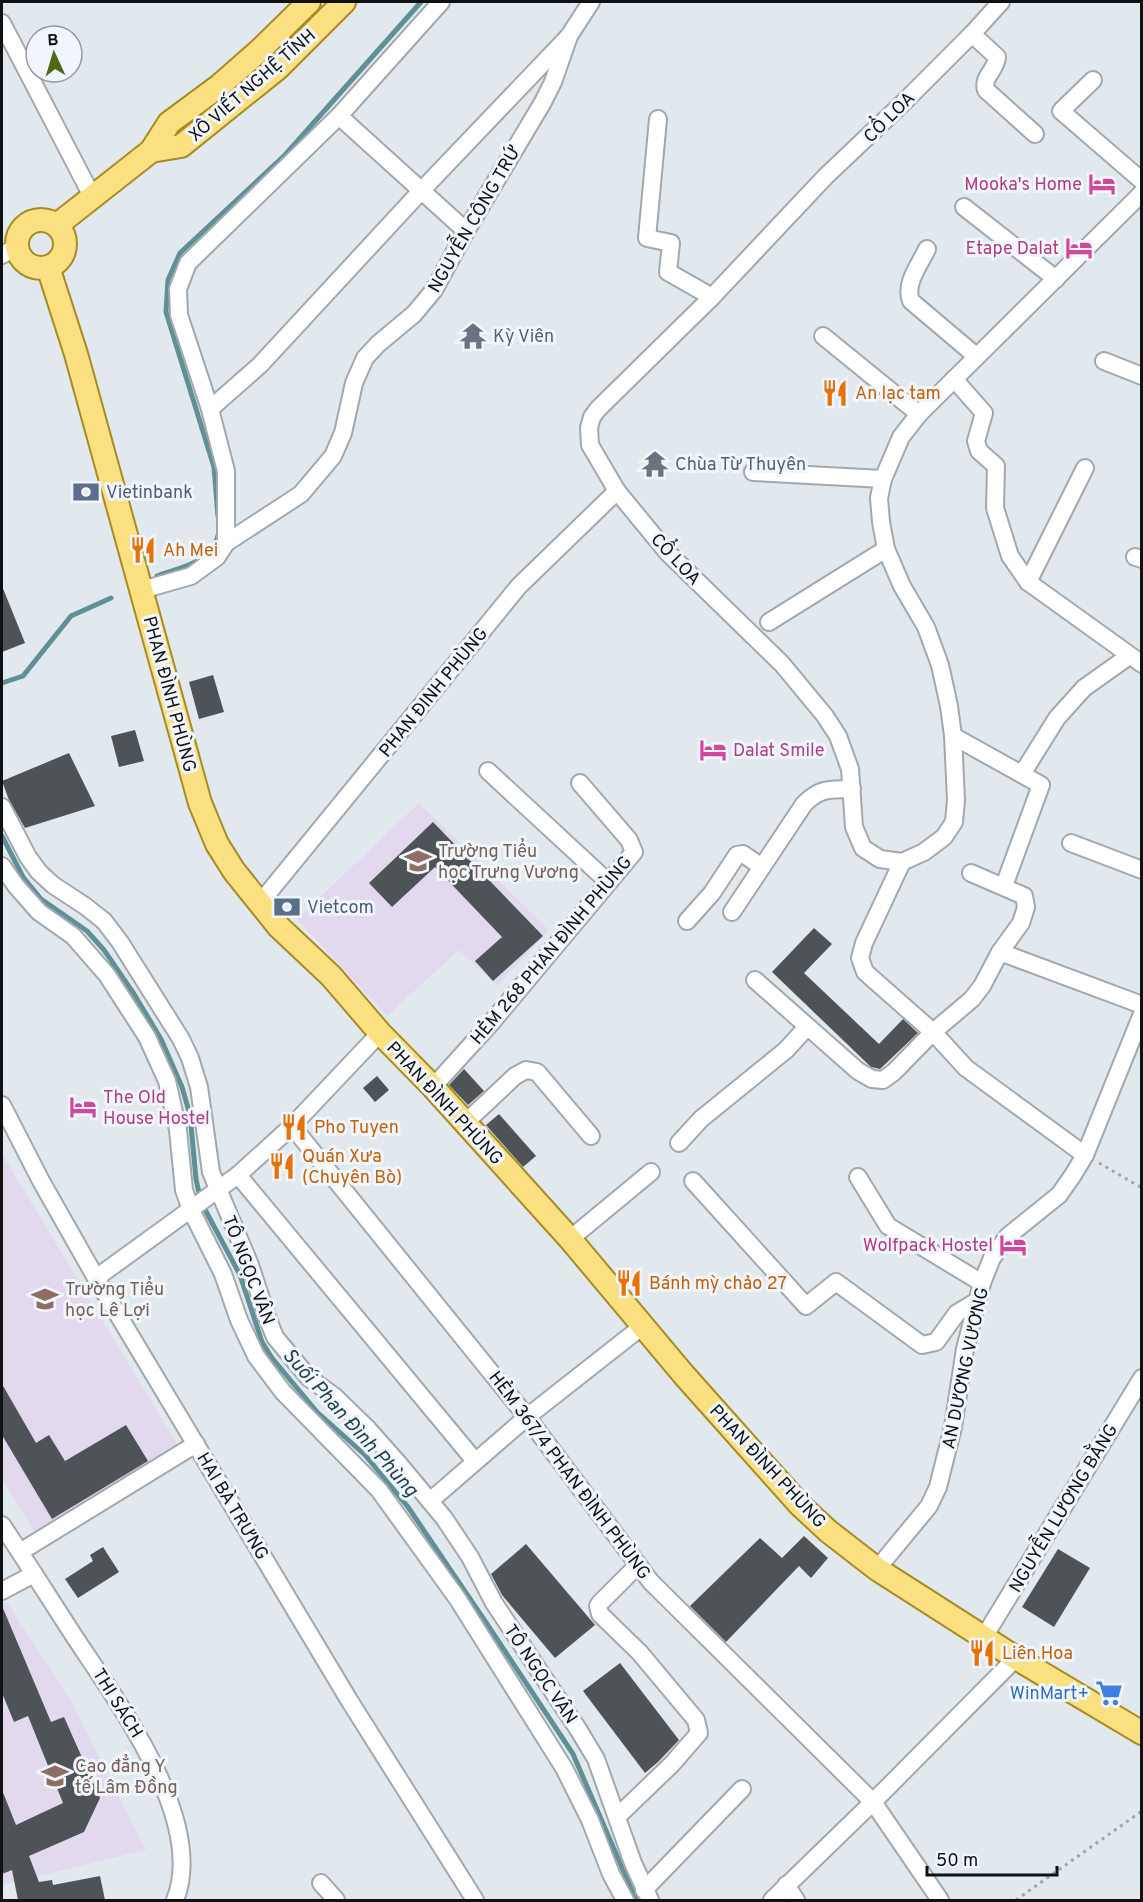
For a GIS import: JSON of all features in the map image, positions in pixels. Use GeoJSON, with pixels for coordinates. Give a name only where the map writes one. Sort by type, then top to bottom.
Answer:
{"type":"FeatureCollection","features":[{"type":"Feature","properties":{"kind":"main road","name":"XÔ VIẾT NGHỆ TĨNH"},"geometry":{"type":"LineString","coordinates":[[57,225],[151,151],[170,123],[219,86],[309,2]]}},
{"type":"Feature","properties":{"kind":"main road","name":"XÔ VIẾT NGHỆ TĨNH"},"geometry":{"type":"LineString","coordinates":[[151,151],[181,146],[278,68],[344,2]]}},
{"type":"Feature","properties":{"kind":"main road"},"geometry":{"type":"LineString","coordinates":[[41,219],[57,225],[65,240],[65,249],[56,263],[48,267],[40,269],[31,267],[18,255],[6,250],[20,231],[33,221],[41,219]]}},
{"type":"Feature","properties":{"kind":"main road","name":"PHAN ĐÌNH PHÙNG"},"geometry":{"type":"LineString","coordinates":[[48,267],[76,354],[200,803],[217,844],[234,871],[279,927],[331,976],[380,1033],[433,1087],[570,1239],[684,1375],[800,1505],[828,1531],[877,1569],[1016,1658],[1142,1733]]}},
{"type":"Feature","properties":{"kind":"street"},"geometry":{"type":"LineString","coordinates":[[226,543],[226,471],[210,410],[179,315],[178,289],[188,263],[339,116],[441,2]]}},
{"type":"Feature","properties":{"kind":"street","name":"NGUYỄN CÔNG TRỨ"},"geometry":{"type":"LineString","coordinates":[[210,410],[260,365],[569,36],[591,2]]}},
{"type":"Feature","properties":{"kind":"street","name":"CỔ LOA"},"geometry":{"type":"LineString","coordinates":[[902,862],[880,859],[863,848],[854,827],[850,769],[838,736],[825,716],[782,664],[667,552],[617,491],[590,445],[589,428],[592,417],[598,409],[712,297],[826,176],[972,34],[1001,2]]}},
{"type":"Feature","properties":{"kind":"street"},"geometry":{"type":"LineString","coordinates":[[2,23],[93,198]]}},
{"type":"Feature","properties":{"kind":"street"},"geometry":{"type":"LineString","coordinates":[[972,34],[997,57],[997,62],[985,79],[984,84],[987,90],[1035,134]]}},
{"type":"Feature","properties":{"kind":"street","name":"NGUYỄN CÔNG TRỨ"},"geometry":{"type":"LineString","coordinates":[[142,590],[191,576],[217,557],[226,543],[301,494],[333,456],[343,433],[354,383],[365,358],[414,314],[434,290],[466,231],[543,102],[553,82],[569,36]]}},
{"type":"Feature","properties":{"kind":"street"},"geometry":{"type":"LineString","coordinates":[[1085,1155],[966,1068],[933,1032],[866,972],[860,958],[864,943],[902,862],[924,852],[944,837],[954,822],[956,800],[949,706],[934,646],[902,586],[886,549],[879,498],[883,479],[901,437],[919,414],[1056,279],[1141,191],[1060,111],[1093,80]]}},
{"type":"Feature","properties":{"kind":"street"},"geometry":{"type":"LineString","coordinates":[[339,116],[466,231]]}},
{"type":"Feature","properties":{"kind":"street"},"geometry":{"type":"LineString","coordinates":[[658,118],[647,238],[671,243],[668,272],[712,297]]}},
{"type":"Feature","properties":{"kind":"street"},"geometry":{"type":"LineString","coordinates":[[964,207],[1056,279]]}},
{"type":"Feature","properties":{"kind":"street"},"geometry":{"type":"LineString","coordinates":[[927,249],[909,289],[911,301],[976,356]]}},
{"type":"Feature","properties":{"kind":"street"},"geometry":{"type":"LineString","coordinates":[[823,336],[919,414]]}},
{"type":"Feature","properties":{"kind":"street"},"geometry":{"type":"LineString","coordinates":[[1104,361],[1142,376]]}},
{"type":"Feature","properties":{"kind":"street"},"geometry":{"type":"LineString","coordinates":[[954,380],[984,413],[976,441],[979,451],[996,466],[995,508],[1010,556],[1028,582],[1135,660],[1084,688],[1057,718],[1022,774]]}},
{"type":"Feature","properties":{"kind":"street"},"geometry":{"type":"LineString","coordinates":[[1028,582],[1085,468]]}},
{"type":"Feature","properties":{"kind":"street"},"geometry":{"type":"LineString","coordinates":[[753,472],[883,479]]}},
{"type":"Feature","properties":{"kind":"street","name":"PHAN ĐINH PHÙNG"},"geometry":{"type":"LineString","coordinates":[[260,903],[519,586],[617,491]]}},
{"type":"Feature","properties":{"kind":"street"},"geometry":{"type":"LineString","coordinates":[[769,622],[886,549]]}},
{"type":"Feature","properties":{"kind":"street"},"geometry":{"type":"LineString","coordinates":[[953,736],[1041,785],[1004,886]]}},
{"type":"Feature","properties":{"kind":"street"},"geometry":{"type":"LineString","coordinates":[[488,771],[608,882]]}},
{"type":"Feature","properties":{"kind":"street","name":"HẺM 268 PHAN ĐÌNH PHÙNG"},"geometry":{"type":"LineString","coordinates":[[433,1087],[491,1023],[634,852],[629,840],[580,783]]}},
{"type":"Feature","properties":{"kind":"street"},"geometry":{"type":"LineString","coordinates":[[732,912],[797,813],[813,795],[823,790],[852,789]]}},
{"type":"Feature","properties":{"kind":"street","name":"TÔ NGỌC VÂN"},"geometry":{"type":"LineString","coordinates":[[2,807],[28,857],[39,872],[53,885],[104,921],[120,942],[181,1039],[199,1087],[209,1166],[216,1192],[250,1265],[275,1337],[309,1378],[334,1396],[367,1428],[430,1501],[470,1557],[494,1603],[596,1759],[647,1895]]}},
{"type":"Feature","properties":{"kind":"street"},"geometry":{"type":"LineString","coordinates":[[1071,843],[1142,870]]}},
{"type":"Feature","properties":{"kind":"street"},"geometry":{"type":"LineString","coordinates":[[687,921],[712,893],[737,855],[742,854],[762,867]]}},
{"type":"Feature","properties":{"kind":"street","name":"TÔ NGỌC VÂN"},"geometry":{"type":"LineString","coordinates":[[2,866],[39,912],[73,936],[107,975],[147,1037],[167,1081],[178,1130],[184,1190],[191,1210],[223,1274],[239,1320],[256,1356],[283,1392],[379,1490],[457,1598],[564,1768],[590,1820],[611,1874],[625,1900]]}},
{"type":"Feature","properties":{"kind":"street"},"geometry":{"type":"LineString","coordinates":[[754,980],[858,1071],[872,1079],[883,1080],[894,1072],[933,1032],[972,999],[982,986],[1000,952],[1021,923],[1026,907],[1024,896],[971,873]]}},
{"type":"Feature","properties":{"kind":"street"},"geometry":{"type":"LineString","coordinates":[[1000,952],[1142,1005]]}},
{"type":"Feature","properties":{"kind":"street","name":"AN DƯƠNG VƯƠNG"},"geometry":{"type":"LineString","coordinates":[[877,1569],[928,1506],[938,1487],[953,1426],[965,1349],[982,1283],[992,1258],[1008,1236],[1059,1195],[1073,1175],[1085,1155],[1142,1014]]}},
{"type":"Feature","properties":{"kind":"street"},"geometry":{"type":"LineString","coordinates":[[679,1143],[701,1119],[786,1050],[807,1027]]}},
{"type":"Feature","properties":{"kind":"street"},"geometry":{"type":"LineString","coordinates":[[96,1278],[238,1175],[292,1125],[380,1033]]}},
{"type":"Feature","properties":{"kind":"street"},"geometry":{"type":"LineString","coordinates":[[465,1123],[515,1076],[526,1070],[537,1072],[591,1136]]}},
{"type":"Feature","properties":{"kind":"street","name":"HAI BÀ TRƯNG"},"geometry":{"type":"LineString","coordinates":[[2,1105],[41,1181],[96,1278],[350,1700],[475,1900]]}},
{"type":"Feature","properties":{"kind":"street","name":"HẺM 367/4 PHAN ĐÌNH PHÙNG"},"geometry":{"type":"LineString","coordinates":[[292,1125],[528,1417],[651,1582],[873,1802]]}},
{"type":"Feature","properties":{"kind":"street"},"geometry":{"type":"LineString","coordinates":[[570,1239],[651,1172]]}},
{"type":"Feature","properties":{"kind":"street"},"geometry":{"type":"LineString","coordinates":[[238,1175],[475,1461]]}},
{"type":"Feature","properties":{"kind":"street"},"geometry":{"type":"LineString","coordinates":[[858,1177],[888,1226],[982,1283]]}},
{"type":"Feature","properties":{"kind":"street"},"geometry":{"type":"LineString","coordinates":[[693,1181],[806,1306],[836,1282],[922,1344],[936,1342],[957,1313],[977,1301]]}},
{"type":"Feature","properties":{"kind":"street"},"geometry":{"type":"LineString","coordinates":[[430,1501],[528,1417],[644,1325]]}},
{"type":"Feature","properties":{"kind":"street","name":"NGUYỄN LƯƠNG BẰNG"},"geometry":{"type":"LineString","coordinates":[[984,1637],[1142,1378]]}},
{"type":"Feature","properties":{"kind":"street"},"geometry":{"type":"LineString","coordinates":[[20,1552],[195,1444]]}},
{"type":"Feature","properties":{"kind":"street","name":"THI SÁCH"},"geometry":{"type":"LineString","coordinates":[[2,1525],[139,1734],[163,1785],[181,1847],[181,1883],[175,1900]]}},
{"type":"Feature","properties":{"kind":"street"},"geometry":{"type":"LineString","coordinates":[[618,1816],[672,1764],[699,1733],[696,1720],[640,1653],[600,1614],[598,1606],[600,1602],[638,1565]]}},
{"type":"Feature","properties":{"kind":"street"},"geometry":{"type":"LineString","coordinates":[[2,1591],[34,1574]]}},
{"type":"Feature","properties":{"kind":"street"},"geometry":{"type":"LineString","coordinates":[[772,1900],[1016,1658]]}},
{"type":"Feature","properties":{"kind":"street"},"geometry":{"type":"LineString","coordinates":[[647,1895],[742,1789]]}},
{"type":"Feature","properties":{"kind":"street"},"geometry":{"type":"LineString","coordinates":[[873,1802],[940,1900]]}},
{"type":"Feature","properties":{"kind":"street"},"geometry":{"type":"LineString","coordinates":[[321,1883],[336,1900]]}},
{"type":"Feature","properties":{"kind":"street"},"geometry":{"type":"LineString","coordinates":[[786,1885],[796,1900]]}},
{"type":"Feature","properties":{"kind":"path"},"geometry":{"type":"LineString","coordinates":[[1085,1155],[1142,1188]]}},
{"type":"Feature","properties":{"kind":"path"},"geometry":{"type":"LineString","coordinates":[[1016,1900],[1142,1811]]}},
{"type":"Feature","properties":{"kind":"shaded area","name":"Trường Tiểu học Trưng Vương"},"geometry":{"type":"Polygon","coordinates":[[[419,803],[549,930],[497,986],[459,950],[387,1016],[297,919],[419,803]]]}},
{"type":"Feature","properties":{"kind":"shaded area","name":"Trường Tiểu học Lê Lợi"},"geometry":{"type":"Polygon","coordinates":[[[2,1154],[177,1444],[35,1533],[2,1479],[2,1154]]]}},
{"type":"Feature","properties":{"kind":"shaded area","name":"Cao đẳng Y tế Lâm Đồng"},"geometry":{"type":"Polygon","coordinates":[[[6,1601],[72,1702],[146,1850],[2,1885],[2,1604],[6,1601]]]}},
{"type":"Feature","properties":{"kind":"building"},"geometry":{"type":"Polygon","coordinates":[[[2,586],[25,643],[2,652],[2,586]]]}},
{"type":"Feature","properties":{"kind":"building"},"geometry":{"type":"Polygon","coordinates":[[[213,675],[224,712],[199,719],[189,682],[213,675]]]}},
{"type":"Feature","properties":{"kind":"building"},"geometry":{"type":"Polygon","coordinates":[[[135,730],[144,761],[119,767],[111,736],[135,730]]]}},
{"type":"Feature","properties":{"kind":"building"},"geometry":{"type":"Polygon","coordinates":[[[69,753],[95,806],[25,828],[9,800],[2,781],[69,753]]]}},
{"type":"Feature","properties":{"kind":"building"},"geometry":{"type":"Polygon","coordinates":[[[433,822],[543,936],[493,981],[475,961],[502,937],[435,867],[392,907],[369,883],[433,822]]]}},
{"type":"Feature","properties":{"kind":"building"},"geometry":{"type":"Polygon","coordinates":[[[814,928],[832,944],[804,973],[879,1044],[903,1019],[918,1033],[880,1069],[871,1067],[772,972],[814,928]]]}},
{"type":"Feature","properties":{"kind":"building"},"geometry":{"type":"Polygon","coordinates":[[[464,1069],[484,1091],[468,1105],[449,1085],[464,1069]]]}},
{"type":"Feature","properties":{"kind":"building"},"geometry":{"type":"Polygon","coordinates":[[[377,1076],[389,1090],[375,1102],[363,1088],[377,1076]]]}},
{"type":"Feature","properties":{"kind":"building"},"geometry":{"type":"Polygon","coordinates":[[[499,1114],[536,1156],[523,1167],[486,1125],[499,1114]]]}},
{"type":"Feature","properties":{"kind":"building"},"geometry":{"type":"Polygon","coordinates":[[[2,1384],[36,1443],[49,1435],[65,1461],[126,1425],[148,1461],[52,1519],[2,1435],[2,1384]]]}},
{"type":"Feature","properties":{"kind":"building"},"geometry":{"type":"Polygon","coordinates":[[[804,1536],[828,1558],[811,1578],[799,1566],[726,1642],[690,1606],[760,1538],[782,1558],[804,1536]]]}},
{"type":"Feature","properties":{"kind":"building"},"geometry":{"type":"Polygon","coordinates":[[[526,1544],[595,1625],[555,1658],[502,1595],[491,1574],[526,1544]]]}},
{"type":"Feature","properties":{"kind":"building"},"geometry":{"type":"Polygon","coordinates":[[[103,1547],[119,1572],[78,1598],[65,1579],[93,1561],[90,1555],[103,1547]]]}},
{"type":"Feature","properties":{"kind":"building"},"geometry":{"type":"Polygon","coordinates":[[[1058,1549],[1090,1568],[1054,1627],[1022,1607],[1058,1549]]]}},
{"type":"Feature","properties":{"kind":"building"},"geometry":{"type":"Polygon","coordinates":[[[2,1606],[51,1722],[64,1717],[100,1798],[84,1832],[29,1856],[39,1882],[52,1880],[53,1885],[100,1876],[105,1900],[18,1900],[12,1870],[2,1874],[2,1790],[16,1825],[63,1803],[28,1716],[14,1722],[2,1693],[2,1606]]]}},
{"type":"Feature","properties":{"kind":"building"},"geometry":{"type":"Polygon","coordinates":[[[620,1663],[679,1740],[645,1773],[583,1691],[620,1663]]]}},
{"type":"Feature","properties":{"kind":"waterway"},"geometry":{"type":"LineString","coordinates":[[218,516],[214,467],[166,312],[168,280],[180,253],[285,155],[421,2]]}},
{"type":"Feature","properties":{"kind":"waterway"},"geometry":{"type":"LineString","coordinates":[[157,576],[204,557],[216,542],[219,532]]}},
{"type":"Feature","properties":{"kind":"waterway"},"geometry":{"type":"LineString","coordinates":[[2,683],[23,676],[71,616],[111,598]]}},
{"type":"Feature","properties":{"kind":"waterway","name":"Suối Phan Đình Phùng"},"geometry":{"type":"LineString","coordinates":[[2,836],[23,877],[41,899],[87,931],[104,950],[161,1039],[182,1087],[190,1115],[196,1179],[201,1202],[240,1275],[262,1342],[272,1358],[317,1412],[365,1455],[408,1507],[487,1624],[573,1754],[636,1900]]}},
{"type":"Feature","properties":{"kind":"place","name":"Mooka's Home"},"geometry":{"type":"Point","coordinates":[1102,184]}},
{"type":"Feature","properties":{"kind":"place","name":"Etape Dalat"},"geometry":{"type":"Point","coordinates":[1079,248]}},
{"type":"Feature","properties":{"kind":"place","name":"Kỳ Viên"},"geometry":{"type":"Point","coordinates":[473,336]}},
{"type":"Feature","properties":{"kind":"place","name":"An lạc tam"},"geometry":{"type":"Point","coordinates":[835,393]}},
{"type":"Feature","properties":{"kind":"place","name":"Chùa Từ Thuyên"},"geometry":{"type":"Point","coordinates":[655,464]}},
{"type":"Feature","properties":{"kind":"place","name":"Vietinbank"},"geometry":{"type":"Point","coordinates":[86,492]}},
{"type":"Feature","properties":{"kind":"place","name":"Ah Mei"},"geometry":{"type":"Point","coordinates":[143,550]}},
{"type":"Feature","properties":{"kind":"place","name":"Dalat Smile"},"geometry":{"type":"Point","coordinates":[713,750]}},
{"type":"Feature","properties":{"kind":"place","name":"Trường Tiểu học Trưng Vương"},"geometry":{"type":"Point","coordinates":[418,861]}},
{"type":"Feature","properties":{"kind":"place","name":"Vietcom"},"geometry":{"type":"Point","coordinates":[287,907]}},
{"type":"Feature","properties":{"kind":"place","name":"The Old House Hostel"},"geometry":{"type":"Point","coordinates":[83,1107]}},
{"type":"Feature","properties":{"kind":"place","name":"Pho Tuyen"},"geometry":{"type":"Point","coordinates":[294,1127]}},
{"type":"Feature","properties":{"kind":"place","name":"Quán Xưa (Chuyên Bò)"},"geometry":{"type":"Point","coordinates":[282,1166]}},
{"type":"Feature","properties":{"kind":"place","name":"Wolfpack Hostel"},"geometry":{"type":"Point","coordinates":[1013,1245]}},
{"type":"Feature","properties":{"kind":"place","name":"Bánh mỳ chảo 27"},"geometry":{"type":"Point","coordinates":[629,1283]}},
{"type":"Feature","properties":{"kind":"place","name":"Trường Tiểu học Lê Lợi"},"geometry":{"type":"Point","coordinates":[45,1299]}},
{"type":"Feature","properties":{"kind":"place","name":"Liên Hoa"},"geometry":{"type":"Point","coordinates":[982,1653]}},
{"type":"Feature","properties":{"kind":"place","name":"WinMart+"},"geometry":{"type":"Point","coordinates":[1109,1693]}},
{"type":"Feature","properties":{"kind":"place","name":"Cao đẳng Y tế Lâm Đồng"},"geometry":{"type":"Point","coordinates":[55,1776]}}]}
